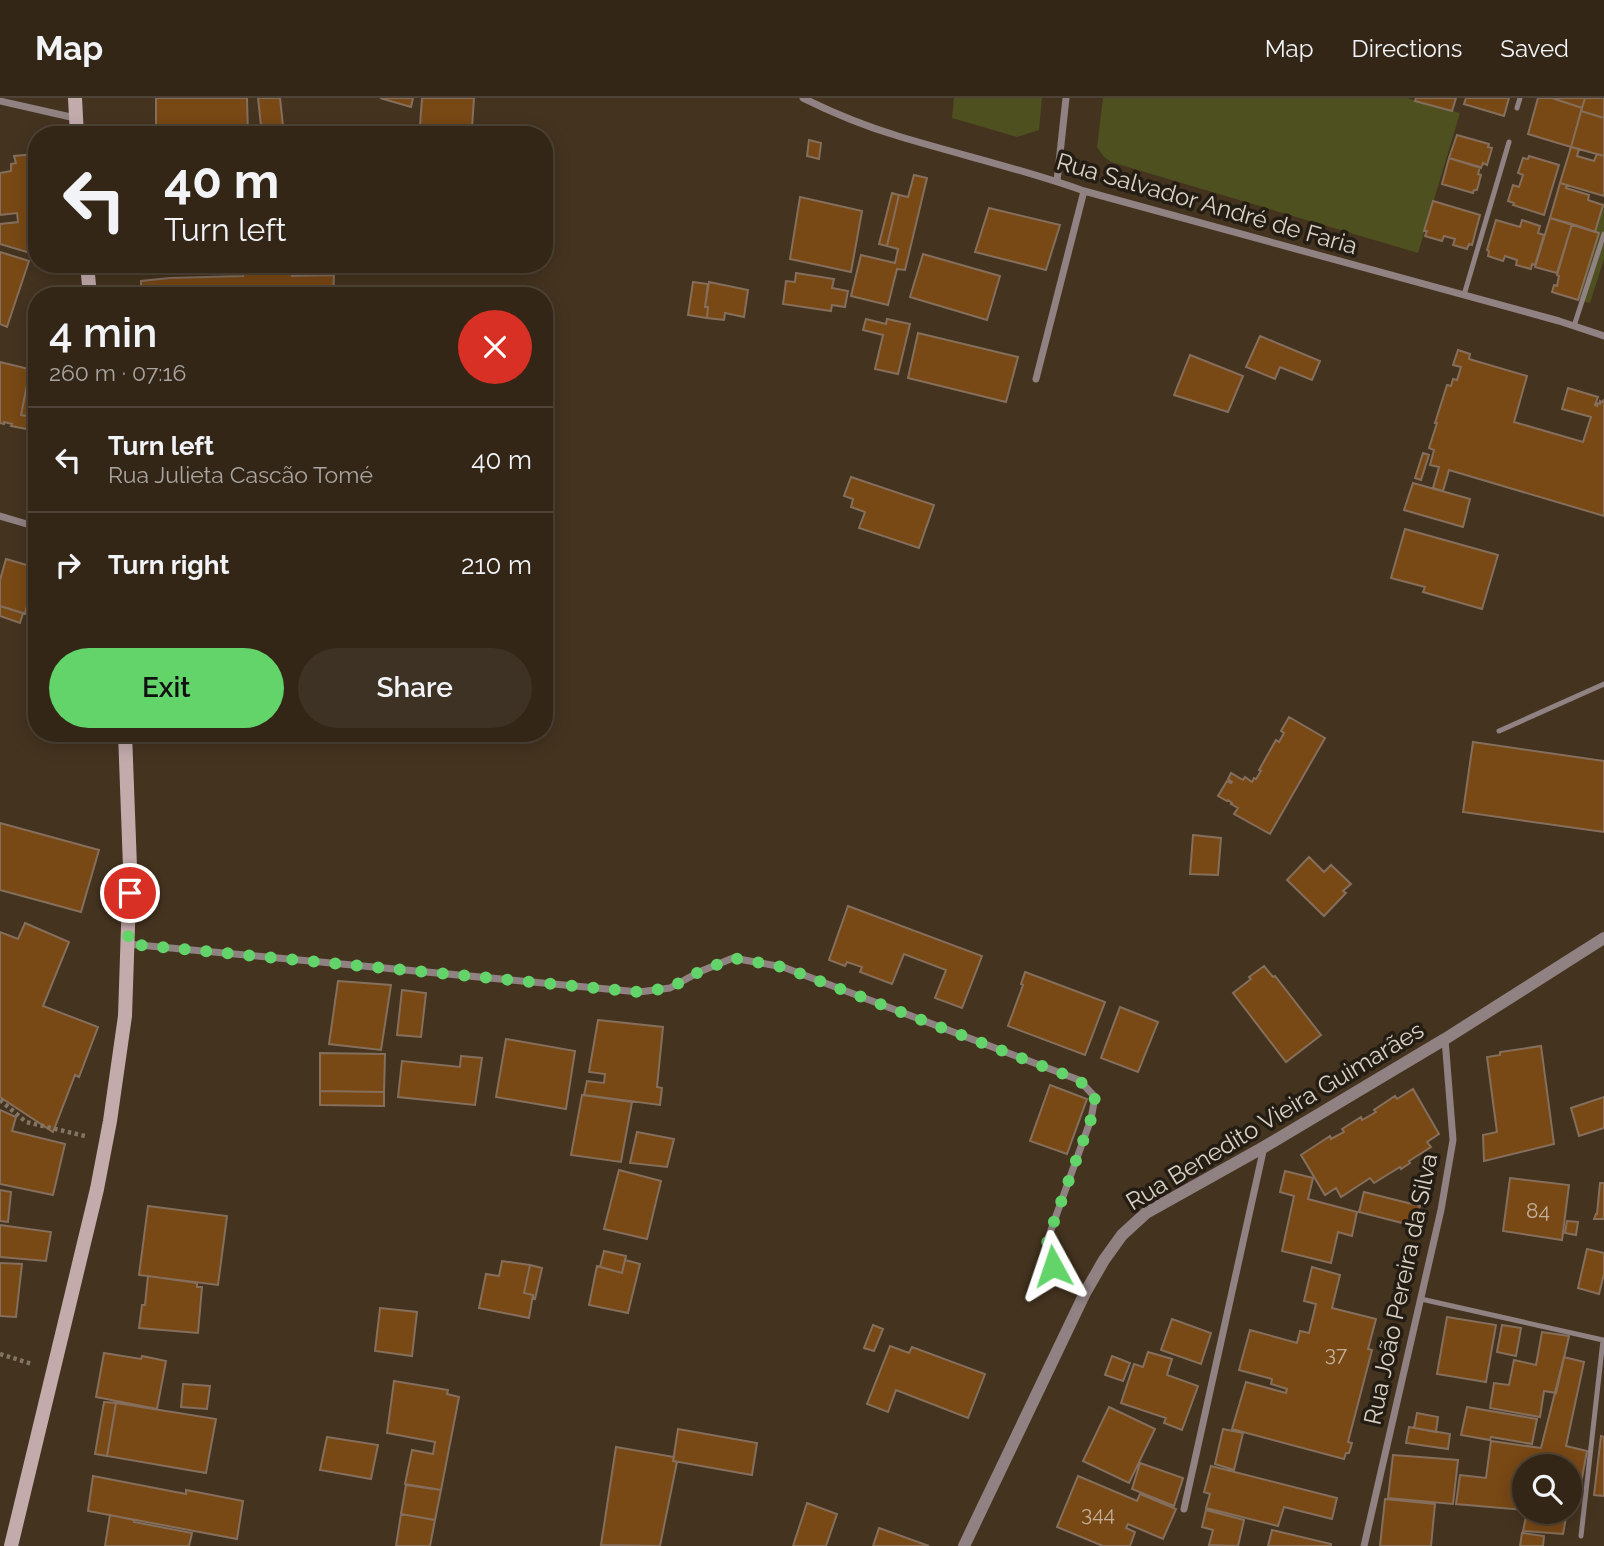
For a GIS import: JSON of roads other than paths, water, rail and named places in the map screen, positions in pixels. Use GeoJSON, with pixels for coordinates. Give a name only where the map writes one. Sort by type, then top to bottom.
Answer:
{"type":"FeatureCollection","features":[{"type":"Feature","properties":{"kind":"main road"},"geometry":{"type":"LineString","coordinates":[[75,98],[76,126]]}},
{"type":"Feature","properties":{"kind":"main road"},"geometry":{"type":"LineString","coordinates":[[11,1546],[97,1189],[125,1016],[131,867],[125,742]]}},
{"type":"Feature","properties":{"kind":"street","name":"Rua Salvador André de Faria"},"geometry":{"type":"LineString","coordinates":[[803,98],[827,110],[895,135],[1084,191],[1604,336]]}},
{"type":"Feature","properties":{"kind":"street"},"geometry":{"type":"LineString","coordinates":[[1057,181],[1066,98]]}},
{"type":"Feature","properties":{"kind":"street"},"geometry":{"type":"LineString","coordinates":[[0,101],[76,118]]}},
{"type":"Feature","properties":{"kind":"street"},"geometry":{"type":"LineString","coordinates":[[1036,379],[1084,191]]}},
{"type":"Feature","properties":{"kind":"street"},"geometry":{"type":"LineString","coordinates":[[0,516],[28,524]]}},
{"type":"Feature","properties":{"kind":"street","name":"Rua Benedito Vieira Guimarães"},"geometry":{"type":"LineString","coordinates":[[964,1546],[1085,1293],[1122,1235],[1146,1213],[1264,1147],[1445,1039],[1604,938]]}},
{"type":"Feature","properties":{"kind":"street"},"geometry":{"type":"LineString","coordinates":[[128,944],[639,992],[670,988],[733,958],[783,967],[1079,1080],[1095,1097],[1091,1119],[1047,1241],[1053,1266],[1075,1289],[1085,1293]]}},
{"type":"Feature","properties":{"kind":"street","name":"Rua João Pereira da Silva"},"geometry":{"type":"LineString","coordinates":[[1364,1546],[1441,1210],[1452,1140],[1445,1039]]}},
{"type":"Feature","properties":{"kind":"street"},"geometry":{"type":"LineString","coordinates":[[1184,1508],[1264,1147]]}},
{"type":"Feature","properties":{"kind":"lane"},"geometry":{"type":"LineString","coordinates":[[1517,108],[1520,98]]}},
{"type":"Feature","properties":{"kind":"lane"},"geometry":{"type":"LineString","coordinates":[[1464,295],[1508,142]]}},
{"type":"Feature","properties":{"kind":"lane"},"geometry":{"type":"LineString","coordinates":[[1574,326],[1604,234]]}},
{"type":"Feature","properties":{"kind":"lane"},"geometry":{"type":"LineString","coordinates":[[1499,731],[1604,684]]}},
{"type":"Feature","properties":{"kind":"lane"},"geometry":{"type":"LineString","coordinates":[[1420,1299],[1603,1340],[1581,1536]]}}]}
